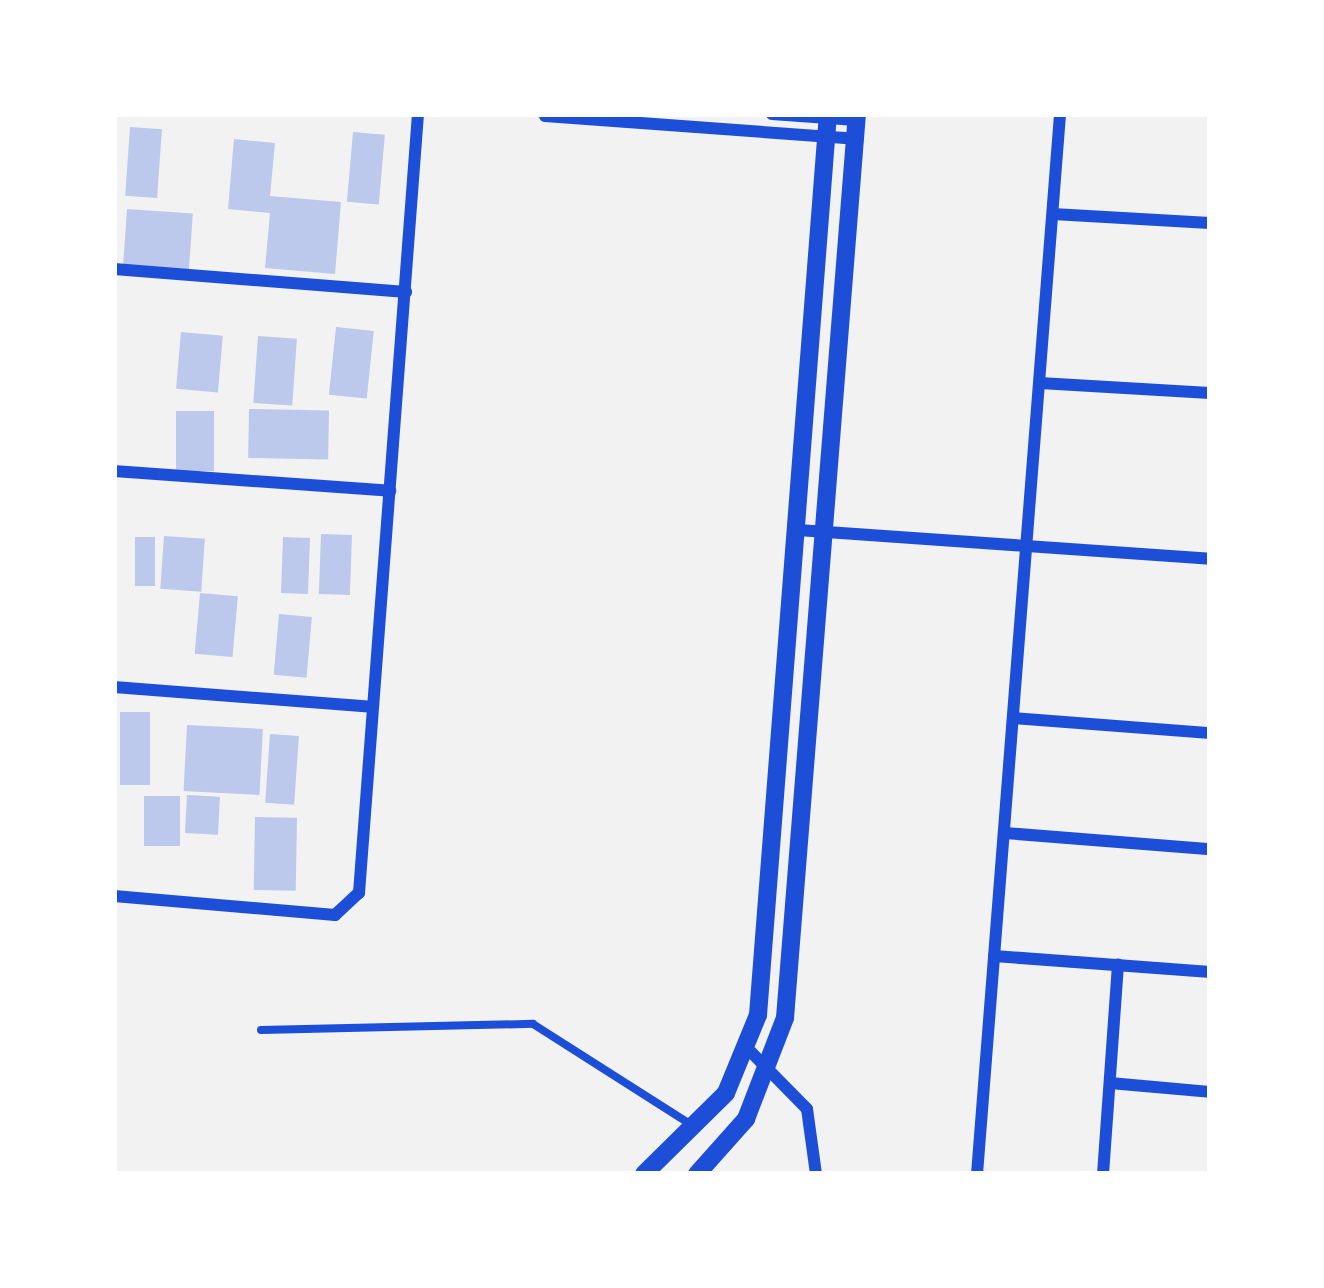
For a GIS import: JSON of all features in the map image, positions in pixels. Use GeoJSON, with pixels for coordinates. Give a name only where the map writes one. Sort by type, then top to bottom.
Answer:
{"type":"FeatureCollection","features":[{"type":"Feature","properties":{"kind":"street"},"geometry":{"type":"LineString","coordinates":[[114,896],[351,909],[390,491],[418,114]]}},
{"type":"Feature","properties":{"kind":"street"},"geometry":{"type":"LineString","coordinates":[[772,114],[827,123]]}},
{"type":"Feature","properties":{"kind":"street"},"geometry":{"type":"LineString","coordinates":[[977,1174],[1060,114]]}},
{"type":"Feature","properties":{"kind":"street"},"geometry":{"type":"LineString","coordinates":[[545,116],[856,124],[827,533],[775,1066],[702,1172]]}},
{"type":"Feature","properties":{"kind":"street"},"geometry":{"type":"LineString","coordinates":[[644,1174],[696,1129],[751,1052],[798,530],[827,123]]}},
{"type":"Feature","properties":{"kind":"street"},"geometry":{"type":"LineString","coordinates":[[1053,214],[1210,223]]}},
{"type":"Feature","properties":{"kind":"street"},"geometry":{"type":"LineString","coordinates":[[114,269],[406,292]]}},
{"type":"Feature","properties":{"kind":"street"},"geometry":{"type":"LineString","coordinates":[[1040,383],[1210,393]]}},
{"type":"Feature","properties":{"kind":"street"},"geometry":{"type":"LineString","coordinates":[[114,472],[390,491]]}},
{"type":"Feature","properties":{"kind":"street"},"geometry":{"type":"LineString","coordinates":[[798,530],[1210,559]]}},
{"type":"Feature","properties":{"kind":"street"},"geometry":{"type":"LineString","coordinates":[[114,687],[371,707]]}},
{"type":"Feature","properties":{"kind":"street"},"geometry":{"type":"LineString","coordinates":[[1014,718],[1210,733]]}},
{"type":"Feature","properties":{"kind":"street"},"geometry":{"type":"LineString","coordinates":[[1005,832],[1210,849]]}},
{"type":"Feature","properties":{"kind":"street"},"geometry":{"type":"LineString","coordinates":[[994,956],[1210,972]]}},
{"type":"Feature","properties":{"kind":"street"},"geometry":{"type":"LineString","coordinates":[[1103,1174],[1118,965]]}},
{"type":"Feature","properties":{"kind":"street"},"geometry":{"type":"LineString","coordinates":[[751,1052],[775,1066],[807,1109],[816,1174]]}},
{"type":"Feature","properties":{"kind":"street"},"geometry":{"type":"LineString","coordinates":[[1110,1083],[1210,1091]]}},
{"type":"Feature","properties":{"kind":"lane"},"geometry":{"type":"LineString","coordinates":[[261,1030],[533,1024],[696,1129]]}},
{"type":"Feature","properties":{"kind":"building"},"geometry":{"type":"Polygon","coordinates":[[[130,127],[162,129],[157,198],[125,196],[130,127]]]}},
{"type":"Feature","properties":{"kind":"building"},"geometry":{"type":"Polygon","coordinates":[[[353,132],[385,135],[379,205],[347,202],[353,132]]]}},
{"type":"Feature","properties":{"kind":"building"},"geometry":{"type":"Polygon","coordinates":[[[234,139],[275,143],[270,196],[341,202],[335,274],[265,268],[270,213],[228,209],[234,139]]]}},
{"type":"Feature","properties":{"kind":"building"},"geometry":{"type":"Polygon","coordinates":[[[127,209],[193,214],[189,272],[123,268],[127,209]]]}},
{"type":"Feature","properties":{"kind":"building"},"geometry":{"type":"Polygon","coordinates":[[[336,327],[374,331],[367,399],[329,395],[336,327]]]}},
{"type":"Feature","properties":{"kind":"building"},"geometry":{"type":"Polygon","coordinates":[[[181,332],[223,336],[218,392],[176,389],[181,332]]]}},
{"type":"Feature","properties":{"kind":"building"},"geometry":{"type":"Polygon","coordinates":[[[258,336],[297,339],[292,406],[253,403],[258,336]]]}},
{"type":"Feature","properties":{"kind":"building"},"geometry":{"type":"Polygon","coordinates":[[[249,409],[329,410],[328,459],[248,458],[249,409]]]}},
{"type":"Feature","properties":{"kind":"building"},"geometry":{"type":"Polygon","coordinates":[[[176,411],[214,411],[214,471],[176,471],[176,411]]]}},
{"type":"Feature","properties":{"kind":"building"},"geometry":{"type":"Polygon","coordinates":[[[321,534],[352,535],[350,595],[319,594],[321,534]]]}},
{"type":"Feature","properties":{"kind":"building"},"geometry":{"type":"Polygon","coordinates":[[[164,536],[205,539],[201,592],[160,589],[164,536]]]}},
{"type":"Feature","properties":{"kind":"building"},"geometry":{"type":"Polygon","coordinates":[[[135,537],[155,537],[155,586],[135,586],[135,537]]]}},
{"type":"Feature","properties":{"kind":"building"},"geometry":{"type":"Polygon","coordinates":[[[283,537],[310,538],[308,594],[281,593],[283,537]]]}},
{"type":"Feature","properties":{"kind":"building"},"geometry":{"type":"Polygon","coordinates":[[[200,593],[238,596],[233,657],[195,654],[200,593]]]}},
{"type":"Feature","properties":{"kind":"building"},"geometry":{"type":"Polygon","coordinates":[[[279,614],[312,617],[307,678],[274,675],[279,614]]]}},
{"type":"Feature","properties":{"kind":"building"},"geometry":{"type":"Polygon","coordinates":[[[120,712],[150,712],[150,785],[120,785],[120,712]]]}},
{"type":"Feature","properties":{"kind":"building"},"geometry":{"type":"Polygon","coordinates":[[[187,725],[263,729],[259,795],[184,791],[187,725]]]}},
{"type":"Feature","properties":{"kind":"building"},"geometry":{"type":"Polygon","coordinates":[[[270,734],[299,736],[294,805],[265,803],[270,734]]]}},
{"type":"Feature","properties":{"kind":"building"},"geometry":{"type":"Polygon","coordinates":[[[187,795],[220,797],[218,835],[185,833],[187,795]]]}},
{"type":"Feature","properties":{"kind":"building"},"geometry":{"type":"Polygon","coordinates":[[[144,796],[180,796],[180,846],[144,846],[144,796]]]}},
{"type":"Feature","properties":{"kind":"building"},"geometry":{"type":"Polygon","coordinates":[[[255,817],[297,818],[296,891],[254,890],[255,817]]]}}]}
